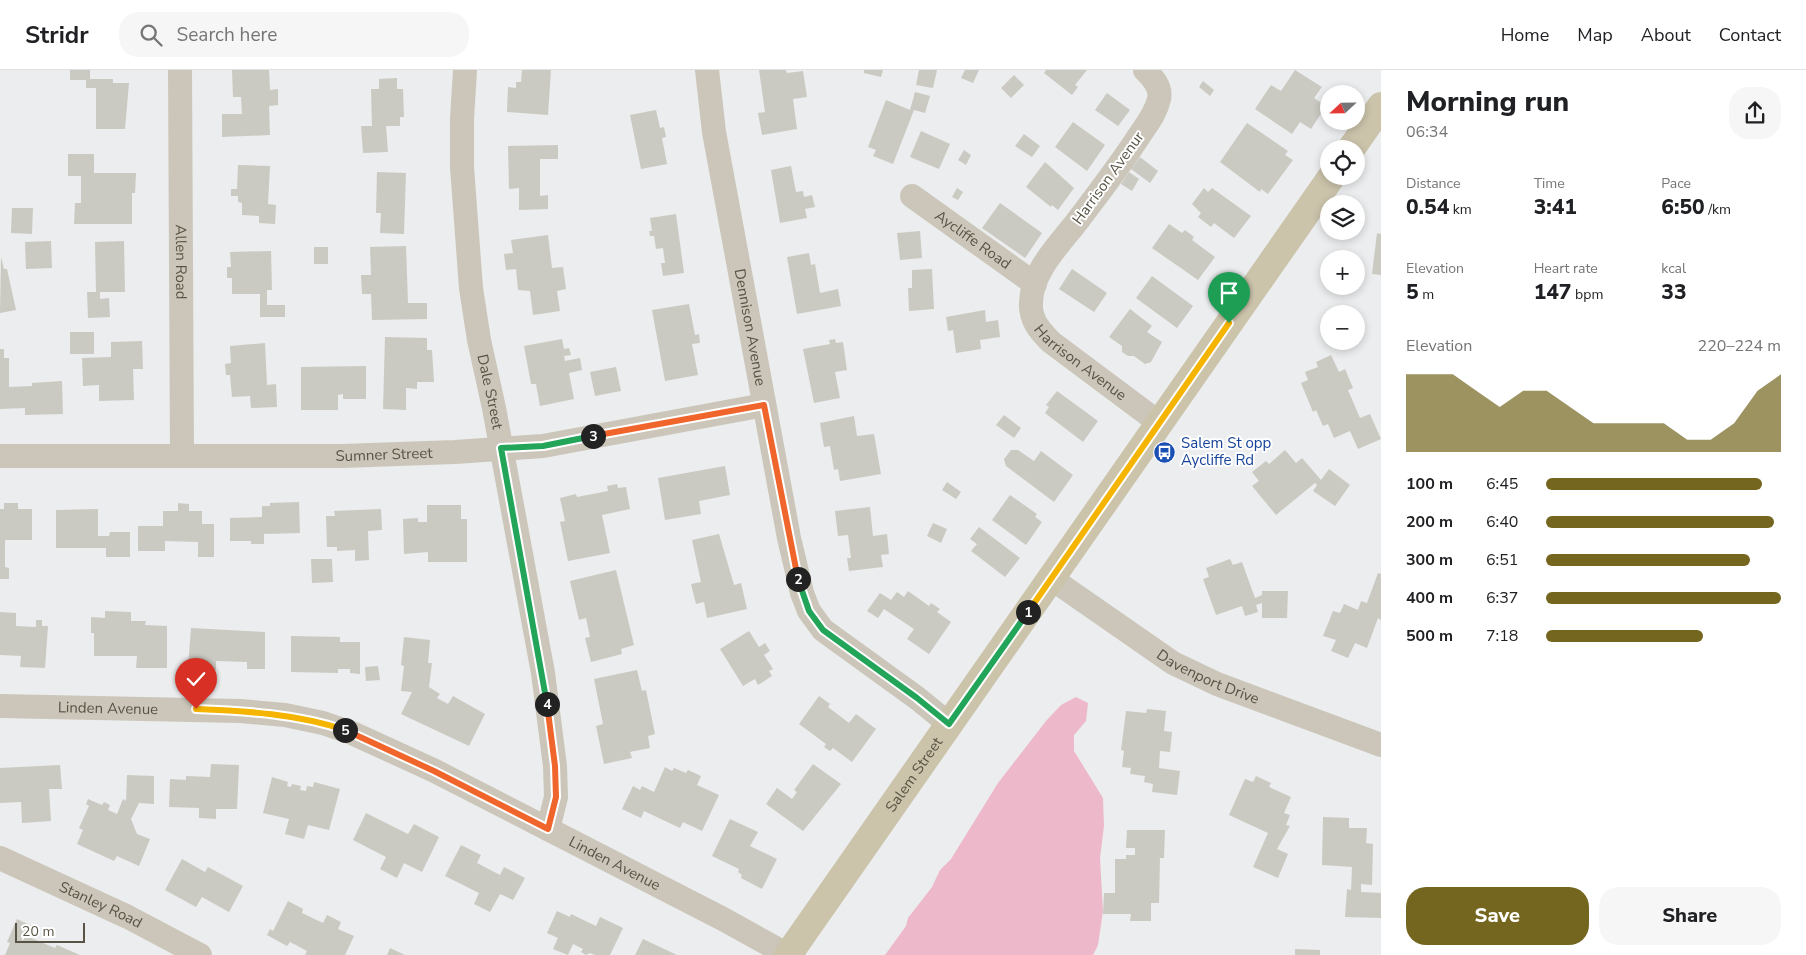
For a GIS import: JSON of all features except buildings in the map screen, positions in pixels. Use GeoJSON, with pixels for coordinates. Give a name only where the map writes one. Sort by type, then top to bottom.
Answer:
{"type":"FeatureCollection","features":[{"type":"Feature","properties":{"kind":"main road"},"geometry":{"type":"LineString","coordinates":[[1358,140],[1381,106]]}},
{"type":"Feature","properties":{"kind":"main road","name":"Salem Street"},"geometry":{"type":"LineString","coordinates":[[788,955],[1052,579],[1158,422],[1326,185]]}},
{"type":"Feature","properties":{"kind":"street","name":"Allen Road"},"geometry":{"type":"LineString","coordinates":[[180,70],[182,456]]}},
{"type":"Feature","properties":{"kind":"street","name":"Dale Street"},"geometry":{"type":"LineString","coordinates":[[465,70],[462,118],[462,167],[471,288],[479,340],[543,673],[555,766],[556,797],[548,829]]}},
{"type":"Feature","properties":{"kind":"street","name":"Dennison Avenue"},"geometry":{"type":"LineString","coordinates":[[707,70],[714,132],[764,405],[794,563],[809,611],[823,630],[917,698],[949,724]]}},
{"type":"Feature","properties":{"kind":"street","name":"Harrison Avenur"},"geometry":{"type":"LineString","coordinates":[[1035,284],[1047,260],[1127,154],[1154,114],[1160,97],[1155,80],[1145,70]]}},
{"type":"Feature","properties":{"kind":"street","name":"Aycliffe Road"},"geometry":{"type":"LineString","coordinates":[[912,196],[1035,284]]}},
{"type":"Feature","properties":{"kind":"street","name":"Harrison Avenue"},"geometry":{"type":"LineString","coordinates":[[1035,284],[1030,302],[1032,317],[1039,330],[1051,342],[1158,422]]}},
{"type":"Feature","properties":{"kind":"street","name":"Sumner Street"},"geometry":{"type":"LineString","coordinates":[[0,456],[343,456],[543,446],[764,405]]}},
{"type":"Feature","properties":{"kind":"street","name":"Davenport Drive"},"geometry":{"type":"LineString","coordinates":[[1052,579],[1173,663],[1217,684],[1381,746]]}},
{"type":"Feature","properties":{"kind":"street","name":"Linden Avenue"},"geometry":{"type":"LineString","coordinates":[[0,706],[240,710],[284,715],[323,723],[352,732],[548,829],[723,919],[788,955]]}},
{"type":"Feature","properties":{"kind":"street","name":"Stanley Road"},"geometry":{"type":"LineString","coordinates":[[0,858],[128,917],[200,955]]}},
{"type":"Feature","properties":{"kind":"shaded area"},"geometry":{"type":"Polygon","coordinates":[[[1076,697],[1088,703],[1086,721],[1074,735],[1074,751],[1103,798],[1104,826],[1100,858],[1103,911],[1098,945],[1093,955],[885,955],[906,926],[908,918],[932,887],[940,870],[951,859],[998,783],[1046,721],[1061,705],[1076,697]]]}},
{"type":"Feature","properties":{"kind":"place","name":"Salem St opp Aycliffe Rd"},"geometry":{"type":"Point","coordinates":[1165,452]}},
{"type":"Feature","properties":{"kind":"route"},"geometry":{"type":"LineString","coordinates":[[196,709],[240,710],[284,715],[323,723],[352,732],[548,829],[556,797],[555,766],[543,673],[501,448],[543,446],[764,405],[796,572],[809,611],[823,630],[848,650],[917,698],[949,724],[1052,579],[1158,422],[1229,323]]}}]}
